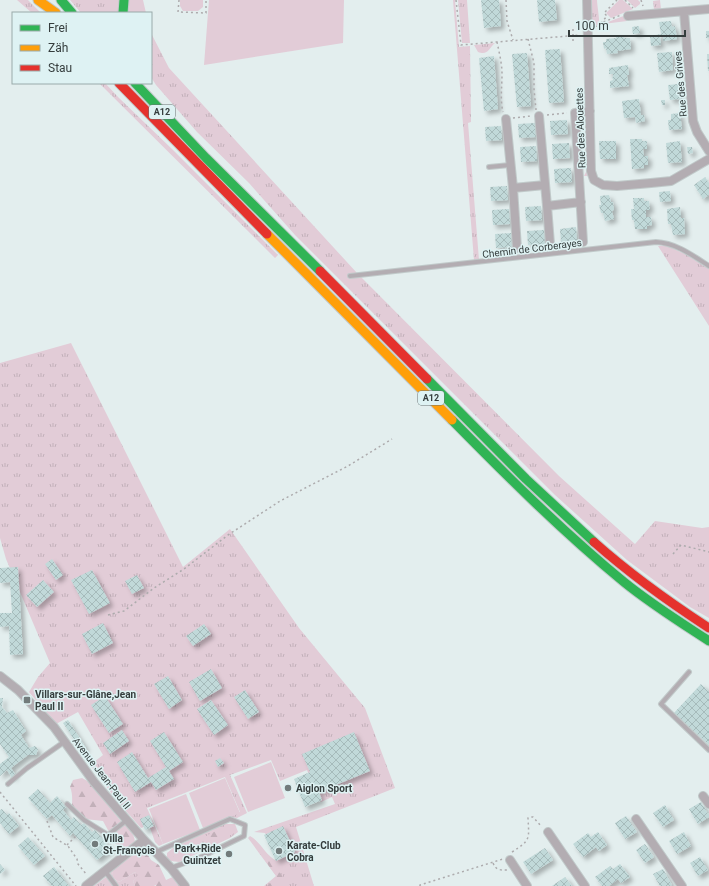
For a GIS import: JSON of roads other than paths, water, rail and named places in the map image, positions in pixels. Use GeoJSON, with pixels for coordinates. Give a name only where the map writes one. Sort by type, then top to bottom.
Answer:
{"type":"FeatureCollection","features":[{"type":"Feature","properties":{"kind":"highway"},"geometry":{"type":"LineString","coordinates":[[38,0],[55,12]]}},
{"type":"Feature","properties":{"kind":"highway"},"geometry":{"type":"LineString","coordinates":[[46,0],[55,12]]}},
{"type":"Feature","properties":{"kind":"highway"},"geometry":{"type":"LineString","coordinates":[[61,0],[71,12]]}},
{"type":"Feature","properties":{"kind":"highway"},"geometry":{"type":"LineString","coordinates":[[123,12],[124,0]]}},
{"type":"Feature","properties":{"kind":"highway","name":"A12"},"geometry":{"type":"LineString","coordinates":[[120,84],[493,461],[553,519],[636,591],[709,641]]}},
{"type":"Feature","properties":{"kind":"highway","name":"A12"},"geometry":{"type":"LineString","coordinates":[[136,84],[190,141],[561,511],[606,552],[638,578],[671,603],[709,628]]}},
{"type":"Feature","properties":{"kind":"highway"},"geometry":{"type":"LineString","coordinates":[[153,89],[190,141]]}},
{"type":"Feature","properties":{"kind":"street","name":"Rue des Alouettes"},"geometry":{"type":"LineString","coordinates":[[587,0],[591,171],[594,180],[603,186],[671,181],[709,159]]}},
{"type":"Feature","properties":{"kind":"street"},"geometry":{"type":"LineString","coordinates":[[628,16],[709,9]]}},
{"type":"Feature","properties":{"kind":"street","name":"Rue des Grives"},"geometry":{"type":"LineString","coordinates":[[684,12],[693,121],[697,132],[709,151]]}},
{"type":"Feature","properties":{"kind":"street"},"geometry":{"type":"LineString","coordinates":[[583,242],[575,112],[590,111]]}},
{"type":"Feature","properties":{"kind":"street"},"geometry":{"type":"LineString","coordinates":[[539,116],[550,244]]}},
{"type":"Feature","properties":{"kind":"street"},"geometry":{"type":"LineString","coordinates":[[506,119],[517,248]]}},
{"type":"Feature","properties":{"kind":"street"},"geometry":{"type":"LineString","coordinates":[[513,188],[545,185]]}},
{"type":"Feature","properties":{"kind":"street"},"geometry":{"type":"LineString","coordinates":[[547,206],[581,202]]}},
{"type":"Feature","properties":{"kind":"street","name":"Avenue Jean-Paul II"},"geometry":{"type":"LineString","coordinates":[[0,676],[18,690],[54,727],[94,782],[144,840],[171,868],[185,886]]}},
{"type":"Feature","properties":{"kind":"street"},"geometry":{"type":"LineString","coordinates":[[703,796],[709,804]]}},
{"type":"Feature","properties":{"kind":"street"},"geometry":{"type":"LineString","coordinates":[[636,819],[682,886]]}},
{"type":"Feature","properties":{"kind":"street"},"geometry":{"type":"LineString","coordinates":[[548,832],[585,886]]}},
{"type":"Feature","properties":{"kind":"street"},"geometry":{"type":"LineString","coordinates":[[88,884],[144,840]]}},
{"type":"Feature","properties":{"kind":"street"},"geometry":{"type":"LineString","coordinates":[[510,859],[527,886]]}},
{"type":"Feature","properties":{"kind":"lane"},"geometry":{"type":"LineString","coordinates":[[489,167],[510,165]]}},
{"type":"Feature","properties":{"kind":"lane","name":"Chemin de Corberayes"},"geometry":{"type":"LineString","coordinates":[[350,276],[656,242],[666,242],[682,248],[709,266]]}},
{"type":"Feature","properties":{"kind":"lane"},"geometry":{"type":"LineString","coordinates":[[689,672],[661,704],[709,750]]}},
{"type":"Feature","properties":{"kind":"lane"},"geometry":{"type":"LineString","coordinates":[[8,784],[27,768],[65,742]]}},
{"type":"Feature","properties":{"kind":"lane"},"geometry":{"type":"LineString","coordinates":[[67,804],[84,820],[108,835],[128,820]]}},
{"type":"Feature","properties":{"kind":"lane"},"geometry":{"type":"LineString","coordinates":[[156,852],[230,819],[245,825],[244,836],[201,857],[171,868]]}},
{"type":"Feature","properties":{"kind":"lane"},"geometry":{"type":"LineString","coordinates":[[105,871],[116,886]]}},
{"type":"Feature","properties":{"kind":"place","name":"Villars-sur-Glâne,Jean Paul II"},"geometry":{"type":"Point","coordinates":[27,700]}},
{"type":"Feature","properties":{"kind":"place","name":"Aiglon Sport"},"geometry":{"type":"Point","coordinates":[288,788]}},
{"type":"Feature","properties":{"kind":"place","name":"Villa St-François"},"geometry":{"type":"Point","coordinates":[95,844]}},
{"type":"Feature","properties":{"kind":"place","name":"Karate-Club Cobra"},"geometry":{"type":"Point","coordinates":[279,851]}},
{"type":"Feature","properties":{"kind":"place","name":"Park+Ride Guintzet"},"geometry":{"type":"Point","coordinates":[229,854]}}]}
